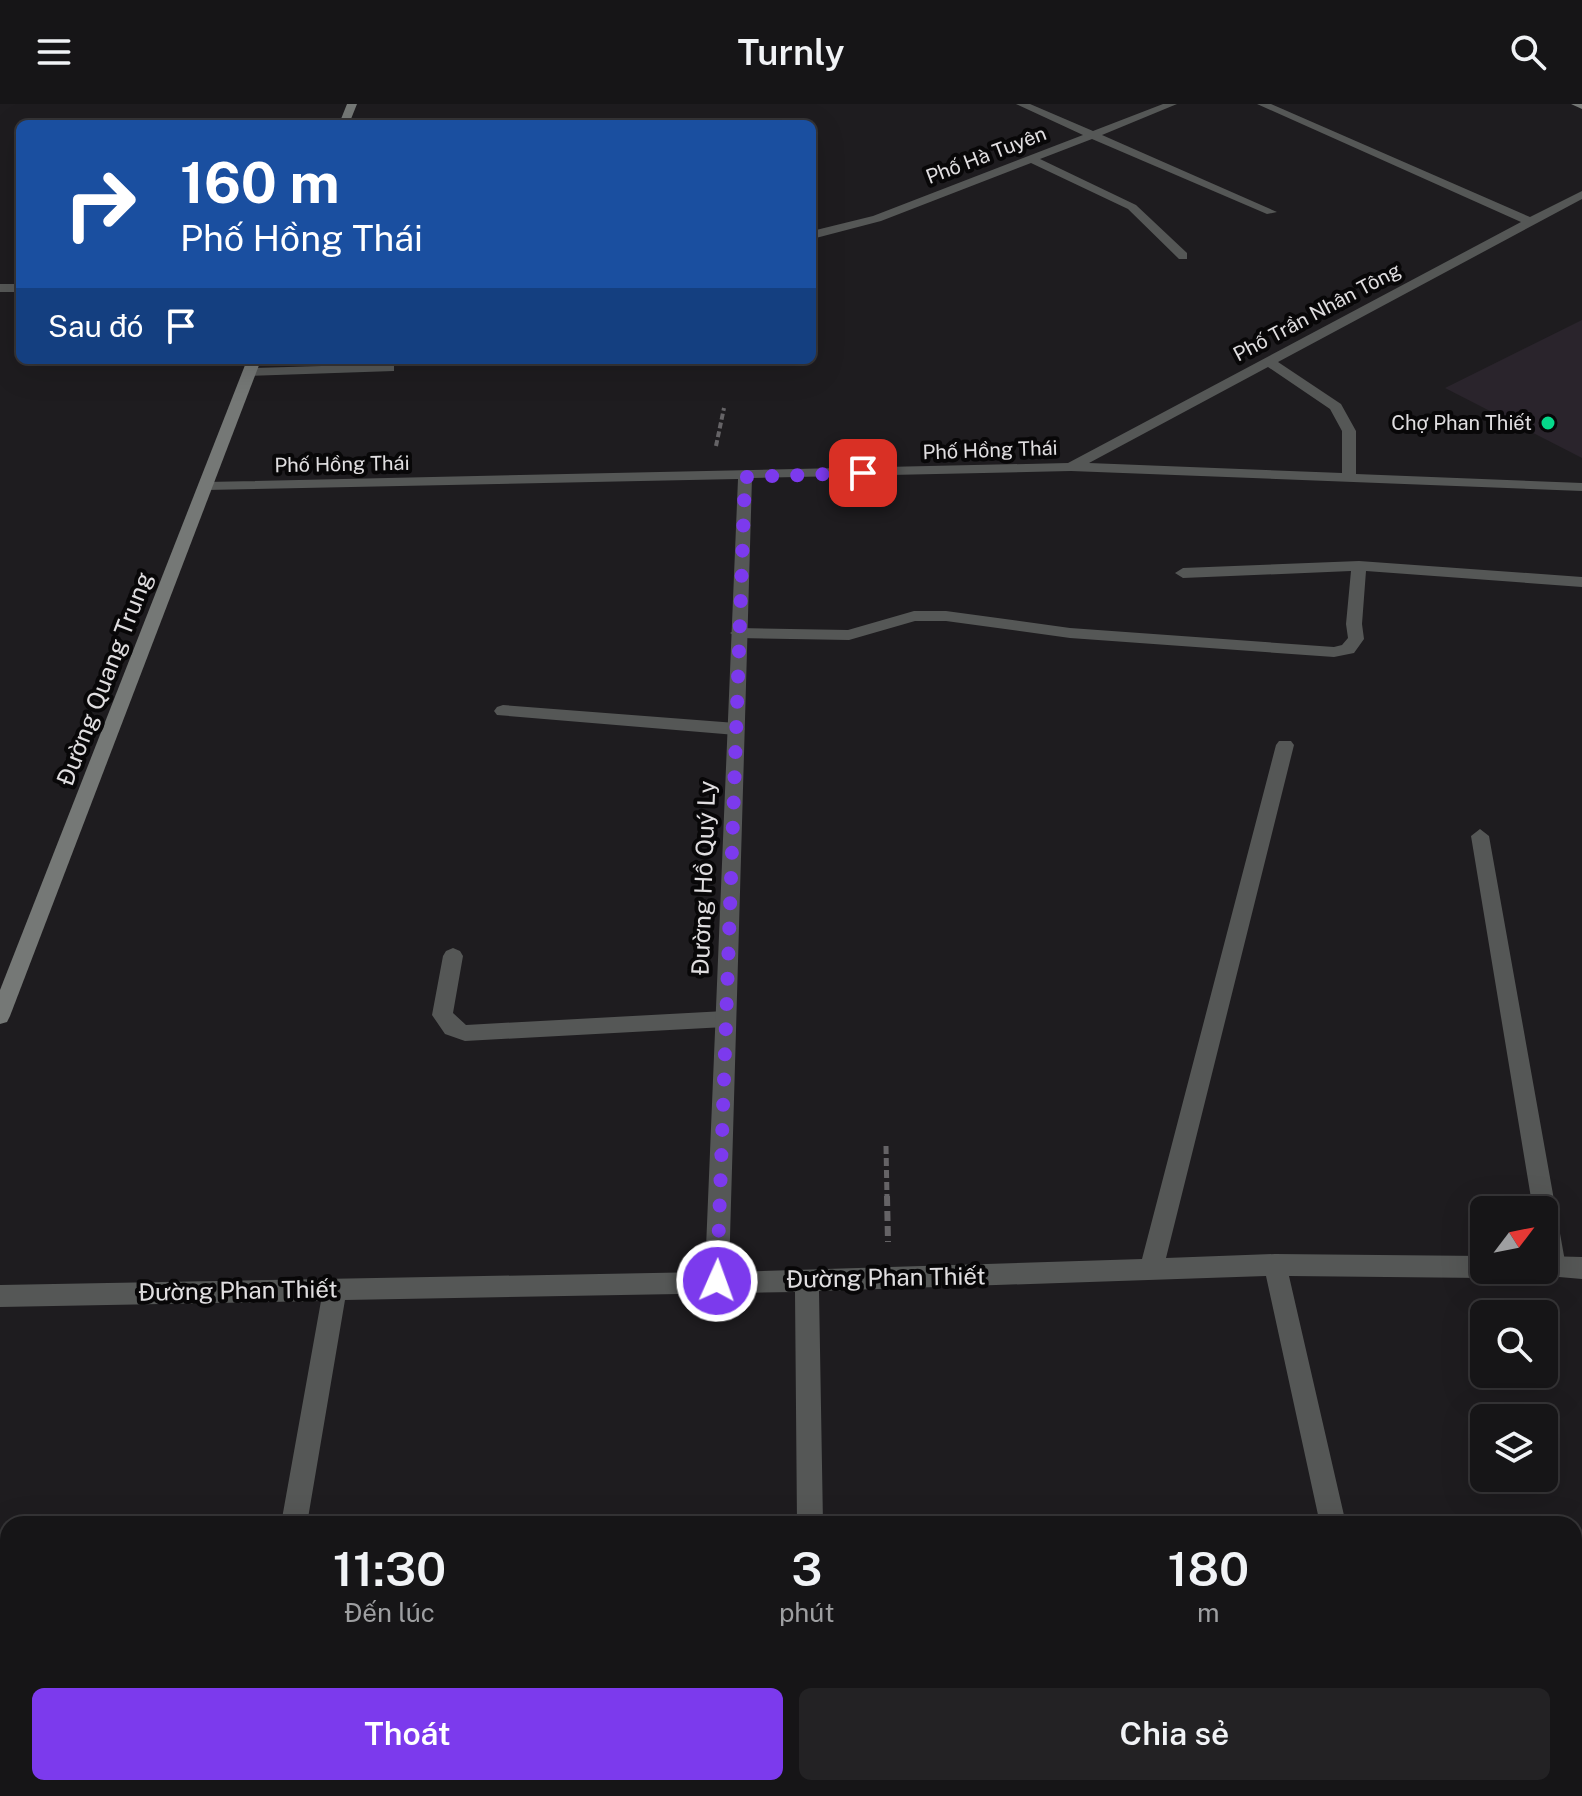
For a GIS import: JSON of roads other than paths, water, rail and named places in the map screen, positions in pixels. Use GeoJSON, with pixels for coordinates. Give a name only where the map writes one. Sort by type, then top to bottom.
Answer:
{"type":"FeatureCollection","features":[{"type":"Feature","properties":{"kind":"main road","name":"Đường Quang Trung"},"geometry":{"type":"LineString","coordinates":[[0,1016],[252,366]]}},
{"type":"Feature","properties":{"kind":"street"},"geometry":{"type":"LineString","coordinates":[[1021,104],[1271,212]]}},
{"type":"Feature","properties":{"kind":"street","name":"Phố Hà Tuyên"},"geometry":{"type":"LineString","coordinates":[[816,234],[877,219],[1172,104]]}},
{"type":"Feature","properties":{"kind":"street"},"geometry":{"type":"LineString","coordinates":[[1262,104],[1531,222]]}},
{"type":"Feature","properties":{"kind":"street"},"geometry":{"type":"LineString","coordinates":[[1031,159],[1132,207],[1183,256]]}},
{"type":"Feature","properties":{"kind":"street","name":"Phố Trần Nhân Tông"},"geometry":{"type":"LineString","coordinates":[[1071,467],[1582,194]]}},
{"type":"Feature","properties":{"kind":"street"},"geometry":{"type":"LineString","coordinates":[[1267,360],[1336,407],[1349,431],[1349,477]]}},
{"type":"Feature","properties":{"kind":"street"},"geometry":{"type":"LineString","coordinates":[[252,366],[389,368]]}},
{"type":"Feature","properties":{"kind":"street","name":"Phố Hồng Thái"},"geometry":{"type":"LineString","coordinates":[[206,486],[745,477],[1071,467],[1582,487]]}},
{"type":"Feature","properties":{"kind":"street","name":"Đường Hồ Quý Ly"},"geometry":{"type":"LineString","coordinates":[[717,1281],[745,477]]}},
{"type":"Feature","properties":{"kind":"street"},"geometry":{"type":"LineString","coordinates":[[738,633],[849,635],[914,616],[946,616],[1070,633],[1334,652],[1348,649],[1356,639],[1354,624],[1359,566]]}},
{"type":"Feature","properties":{"kind":"street"},"geometry":{"type":"LineString","coordinates":[[1183,573],[1359,566],[1582,582]]}},
{"type":"Feature","properties":{"kind":"street"},"geometry":{"type":"LineString","coordinates":[[503,711],[736,729]]}},
{"type":"Feature","properties":{"kind":"street"},"geometry":{"type":"LineString","coordinates":[[1151,1271],[1285,745]]}},
{"type":"Feature","properties":{"kind":"street"},"geometry":{"type":"LineString","coordinates":[[1480,836],[1538,1196]]}},
{"type":"Feature","properties":{"kind":"street"},"geometry":{"type":"LineString","coordinates":[[453,956],[442,1015],[452,1028],[465,1033],[725,1019]]}},
{"type":"Feature","properties":{"kind":"street"},"geometry":{"type":"LineString","coordinates":[[1275,1265],[1331,1516]]}},
{"type":"Feature","properties":{"kind":"street","name":"Đường Phan Thiết"},"geometry":{"type":"LineString","coordinates":[[0,1296],[807,1281],[1275,1265],[1470,1267]]}},
{"type":"Feature","properties":{"kind":"street"},"geometry":{"type":"LineString","coordinates":[[1558,1267],[1582,1268]]}},
{"type":"Feature","properties":{"kind":"street"},"geometry":{"type":"LineString","coordinates":[[807,1281],[810,1516]]}},
{"type":"Feature","properties":{"kind":"street"},"geometry":{"type":"LineString","coordinates":[[295,1516],[335,1289]]}},
{"type":"Feature","properties":{"kind":"place","name":"Chợ Phan Thiết"},"geometry":{"type":"Point","coordinates":[1548,423]}}]}
